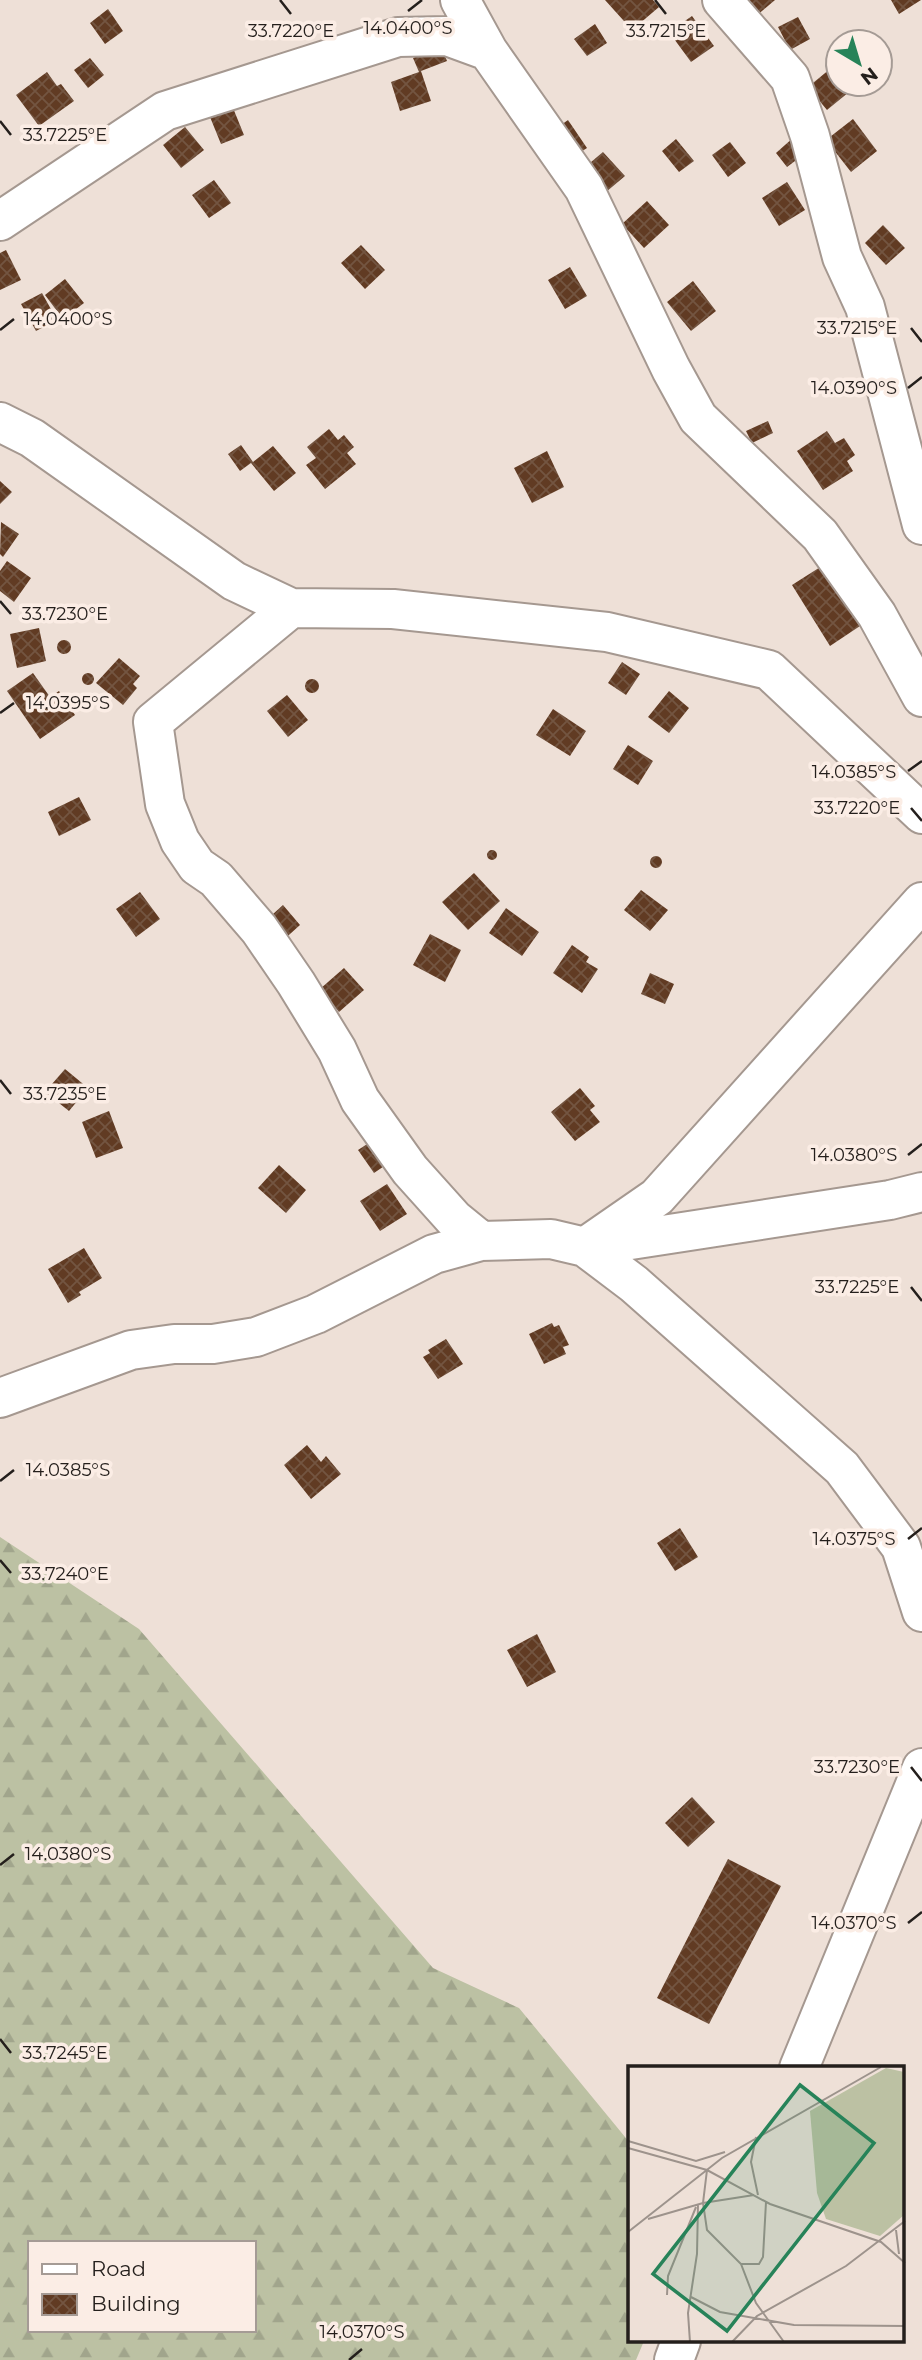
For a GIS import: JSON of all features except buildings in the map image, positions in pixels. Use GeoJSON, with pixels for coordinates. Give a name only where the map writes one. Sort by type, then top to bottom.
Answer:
{"type":"FeatureCollection","features":[{"type":"Feature","properties":{"kind":"street"},"geometry":{"type":"LineString","coordinates":[[460,0],[488,51],[584,188],[671,369],[698,418],[820,535],[877,615],[922,697]]}},
{"type":"Feature","properties":{"kind":"street"},"geometry":{"type":"LineString","coordinates":[[722,0],[790,78],[810,136],[842,257],[864,307],[922,524]]}},
{"type":"Feature","properties":{"kind":"street"},"geometry":{"type":"LineString","coordinates":[[0,221],[165,111],[398,37],[447,36],[488,51]]}},
{"type":"Feature","properties":{"kind":"street"},"geometry":{"type":"LineString","coordinates":[[0,422],[32,438],[234,581],[291,608],[393,609],[607,632],[769,670],[922,814]]}},
{"type":"Feature","properties":{"kind":"street"},"geometry":{"type":"LineString","coordinates":[[291,608],[153,722],[166,804],[180,841],[197,866],[216,879],[259,929],[296,982],[337,1050],[360,1100],[410,1170],[454,1219],[481,1241]]}},
{"type":"Feature","properties":{"kind":"street"},"geometry":{"type":"LineString","coordinates":[[585,1247],[657,1197],[922,902]]}},
{"type":"Feature","properties":{"kind":"street"},"geometry":{"type":"LineString","coordinates":[[0,1398],[131,1350],[174,1344],[213,1344],[256,1337],[316,1314],[434,1254],[481,1241],[551,1239],[585,1247],[890,1200],[922,1192]]}},
{"type":"Feature","properties":{"kind":"street"},"geometry":{"type":"LineString","coordinates":[[585,1247],[634,1284],[842,1468],[901,1547],[922,1612]]}},
{"type":"Feature","properties":{"kind":"street"},"geometry":{"type":"LineString","coordinates":[[800,2066],[922,1768]]}},
{"type":"Feature","properties":{"kind":"street"},"geometry":{"type":"LineString","coordinates":[[674,2360],[681,2342]]}},
{"type":"Feature","properties":{"kind":"green space"},"geometry":{"type":"Polygon","coordinates":[[[0,1537],[139,1629],[433,1968],[519,2008],[628,2141],[628,2342],[644,2342],[636,2360],[0,2360],[0,1537]]]}}]}
